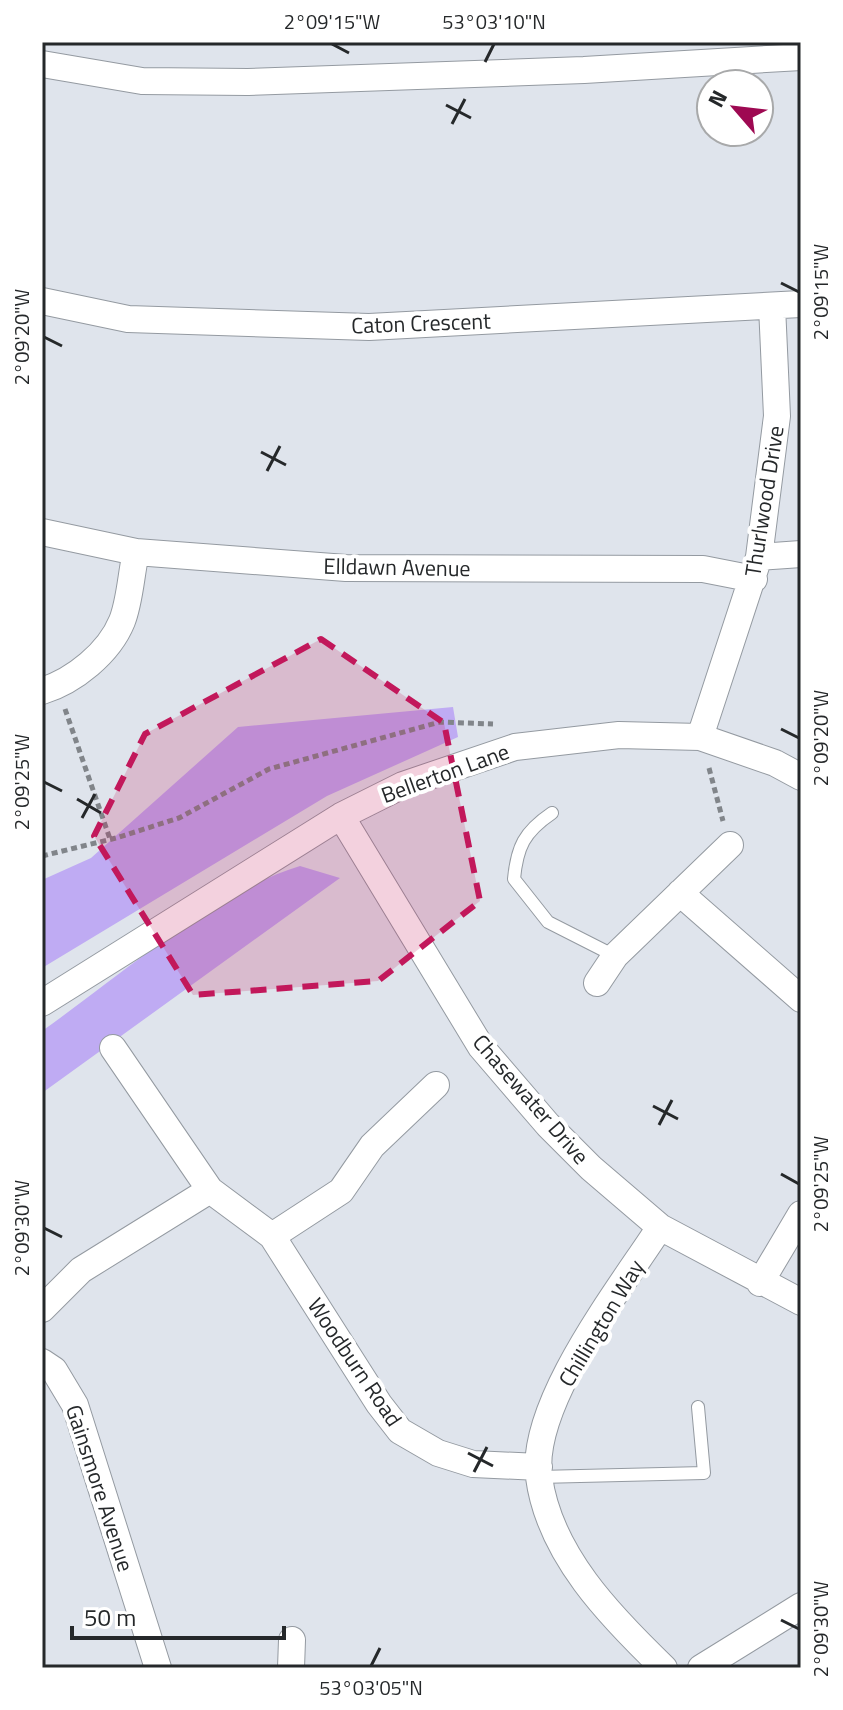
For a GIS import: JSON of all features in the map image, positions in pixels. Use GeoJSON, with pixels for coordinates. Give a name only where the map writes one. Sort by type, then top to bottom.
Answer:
{"type":"FeatureCollection","features":[{"type":"Feature","properties":{"kind":"street"},"geometry":{"type":"LineString","coordinates":[[42,64],[142,81],[248,82],[584,70],[801,57]]}},
{"type":"Feature","properties":{"kind":"street","name":"Caton Crescent"},"geometry":{"type":"LineString","coordinates":[[42,301],[128,319],[369,327],[801,304]]}},
{"type":"Feature","properties":{"kind":"street","name":"Thurlwood Drive"},"geometry":{"type":"LineString","coordinates":[[700,737],[757,568],[777,416],[772,306]]}},
{"type":"Feature","properties":{"kind":"street","name":"Elldawn Avenue"},"geometry":{"type":"LineString","coordinates":[[42,532],[136,552],[346,568],[757,568],[801,554]]}},
{"type":"Feature","properties":{"kind":"street"},"geometry":{"type":"LineString","coordinates":[[49,688],[77,674],[104,650],[122,621],[136,552]]}},
{"type":"Feature","properties":{"kind":"street","name":"Bellerton Lane"},"geometry":{"type":"LineString","coordinates":[[42,1003],[341,816],[403,785],[515,747],[619,735],[700,737],[775,763],[801,777]]}},
{"type":"Feature","properties":{"kind":"street","name":"Chasewater Drive"},"geometry":{"type":"LineString","coordinates":[[341,816],[481,1047],[580,1157],[660,1227],[760,1283],[801,1302]]}},
{"type":"Feature","properties":{"kind":"street"},"geometry":{"type":"LineString","coordinates":[[597,983],[615,956],[730,845]]}},
{"type":"Feature","properties":{"kind":"street"},"geometry":{"type":"LineString","coordinates":[[680,893],[801,999]]}},
{"type":"Feature","properties":{"kind":"street","name":"Woodburn Road"},"geometry":{"type":"LineString","coordinates":[[113,1048],[210,1190],[272,1236],[379,1404],[400,1431],[438,1453],[473,1464],[539,1472]]}},
{"type":"Feature","properties":{"kind":"street"},"geometry":{"type":"LineString","coordinates":[[272,1236],[341,1191],[372,1146],[436,1085]]}},
{"type":"Feature","properties":{"kind":"street"},"geometry":{"type":"LineString","coordinates":[[42,1309],[81,1270],[210,1190]]}},
{"type":"Feature","properties":{"kind":"street"},"geometry":{"type":"LineString","coordinates":[[760,1283],[801,1214]]}},
{"type":"Feature","properties":{"kind":"street","name":"Chillington Way"},"geometry":{"type":"LineString","coordinates":[[660,1227],[566,1372],[545,1431],[539,1472],[547,1508],[565,1551],[604,1607],[664,1668]]}},
{"type":"Feature","properties":{"kind":"street","name":"Gainsmore Avenue"},"geometry":{"type":"LineString","coordinates":[[42,1362],[54,1370],[75,1405],[158,1668]]}},
{"type":"Feature","properties":{"kind":"street"},"geometry":{"type":"LineString","coordinates":[[701,1668],[801,1606]]}},
{"type":"Feature","properties":{"kind":"street"},"geometry":{"type":"LineString","coordinates":[[291,1668],[292,1640]]}},
{"type":"Feature","properties":{"kind":"lane"},"geometry":{"type":"LineString","coordinates":[[552,813],[530,828],[517,849],[514,879],[548,922],[615,956]]}},
{"type":"Feature","properties":{"kind":"lane"},"geometry":{"type":"LineString","coordinates":[[539,1472],[704,1473],[698,1407]]}},
{"type":"Feature","properties":{"kind":"path"},"geometry":{"type":"LineString","coordinates":[[49,688],[110,840]]}},
{"type":"Feature","properties":{"kind":"path"},"geometry":{"type":"LineString","coordinates":[[42,856],[110,840],[179,818],[269,769],[440,722],[504,725]]}},
{"type":"Feature","properties":{"kind":"path"},"geometry":{"type":"LineString","coordinates":[[700,737],[730,845]]}},
{"type":"Feature","properties":{"kind":"highlighted area"},"geometry":{"type":"Polygon","coordinates":[[[321,639],[444,723],[480,901],[378,981],[193,995],[94,836],[145,734],[321,639]]]}},
{"type":"Feature","properties":{"kind":"shaded area"},"geometry":{"type":"Polygon","coordinates":[[[453,707],[458,737],[327,796],[42,968],[42,880],[91,858],[238,727],[453,707]]]}},
{"type":"Feature","properties":{"kind":"shaded area"},"geometry":{"type":"Polygon","coordinates":[[[300,866],[340,878],[42,1093],[42,1031],[201,915],[268,878],[300,866]]]}}]}
